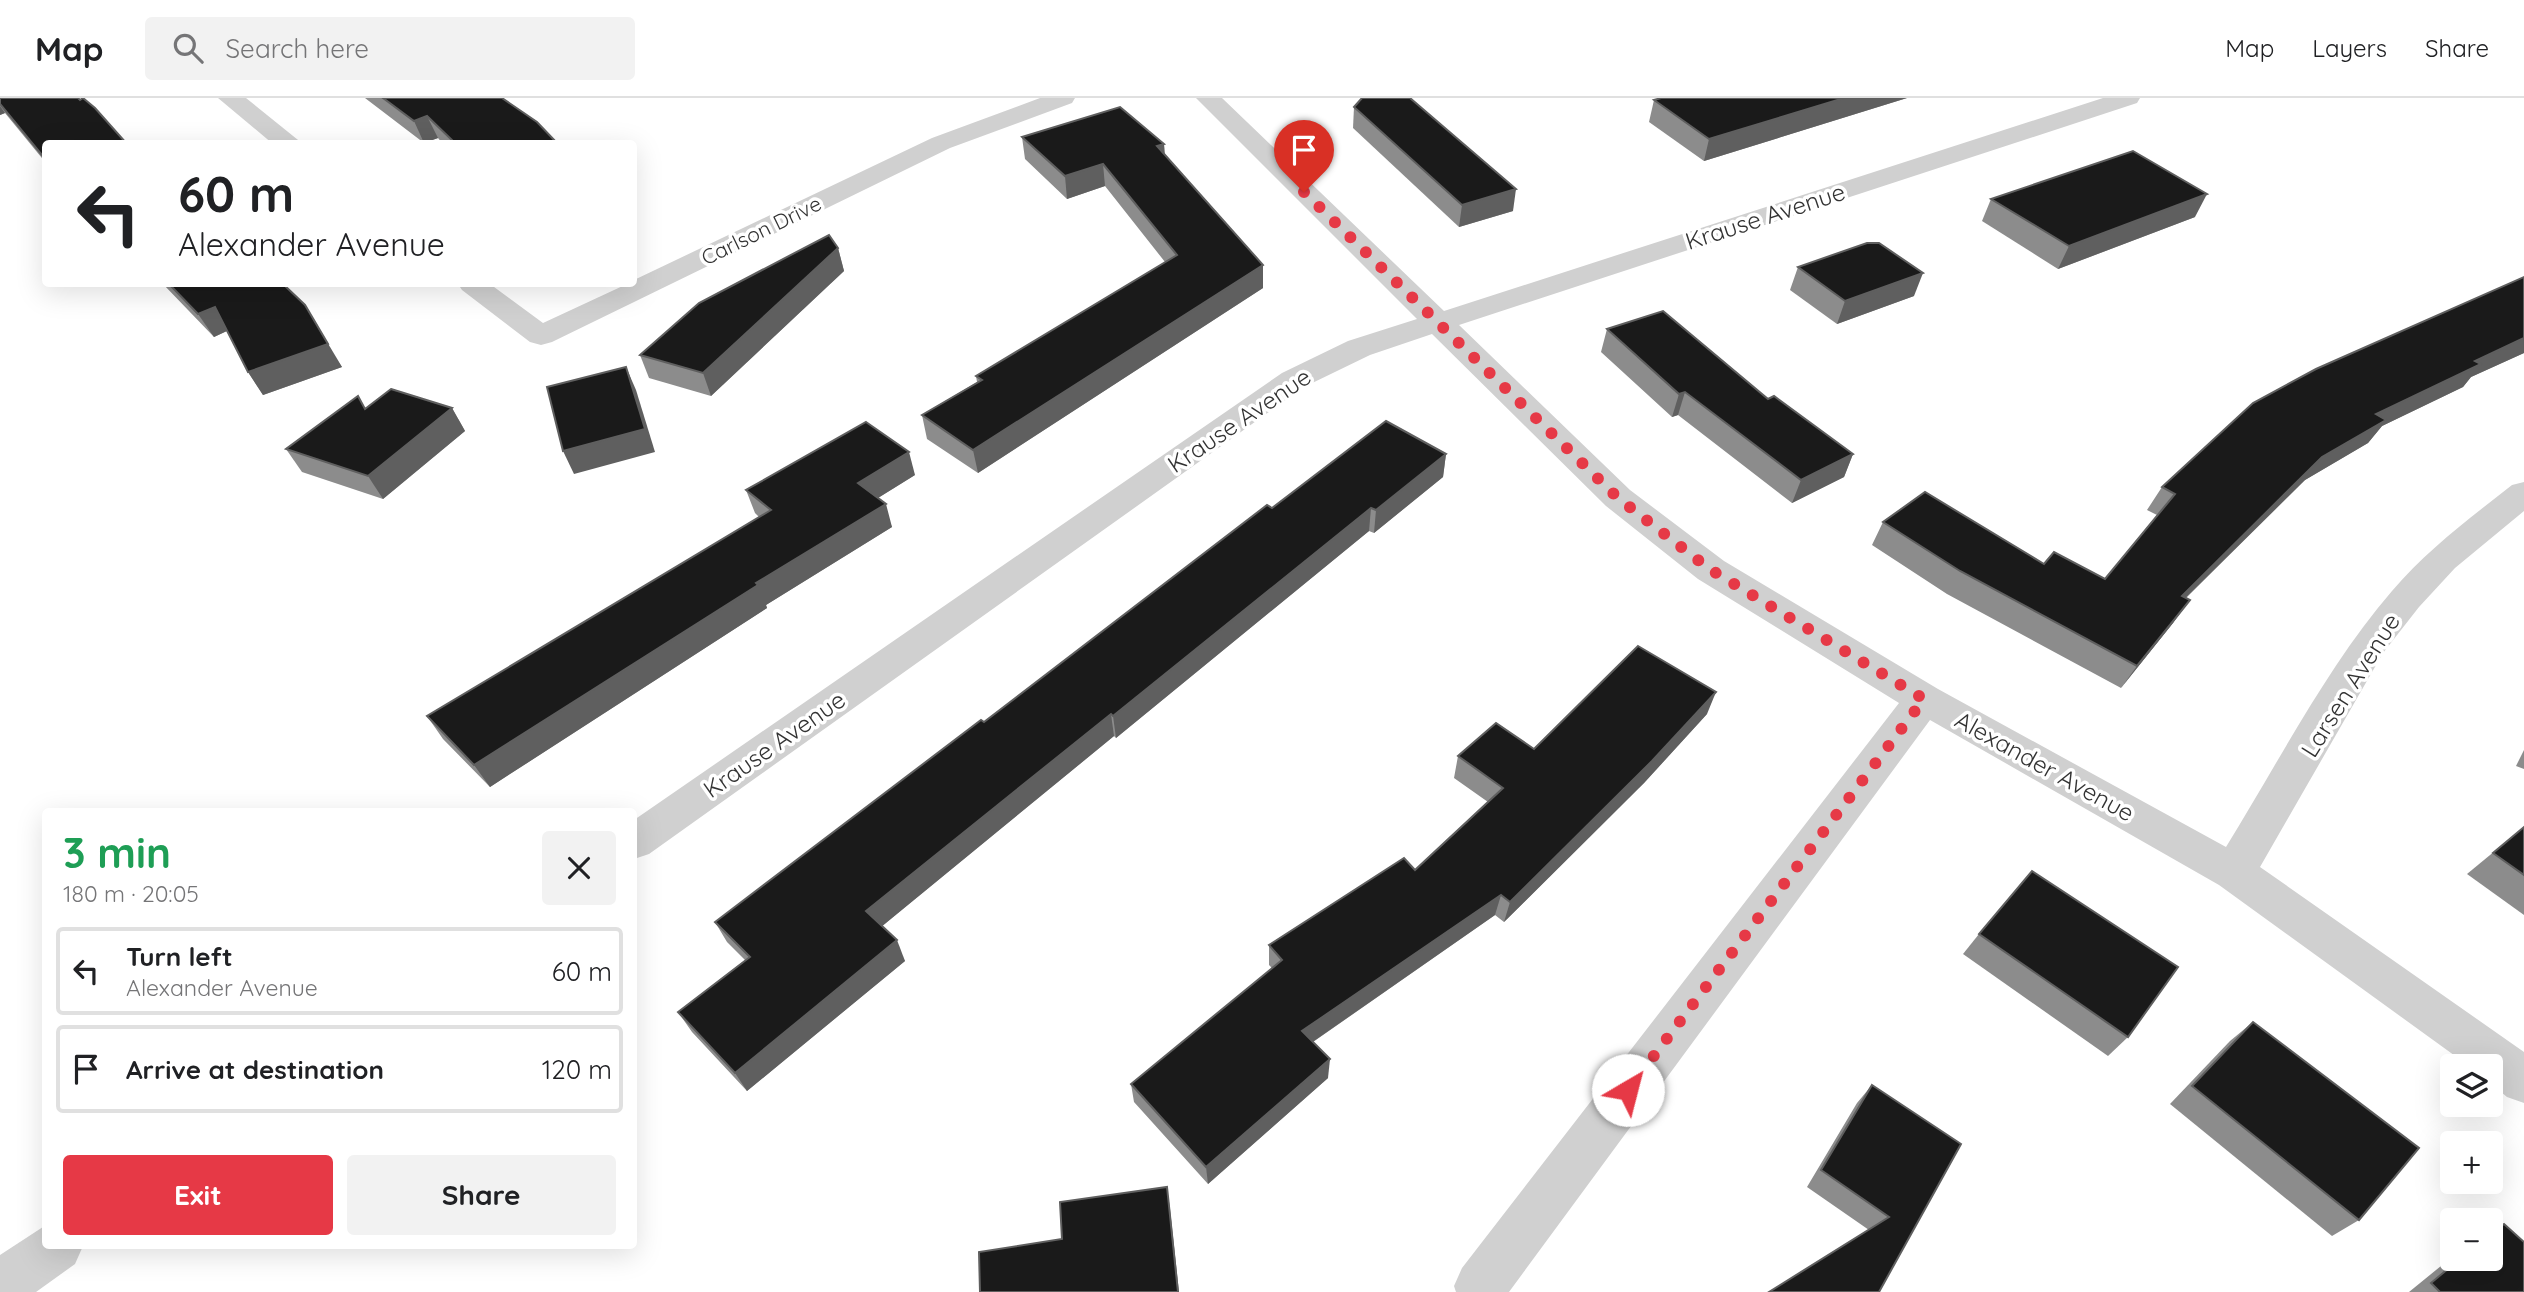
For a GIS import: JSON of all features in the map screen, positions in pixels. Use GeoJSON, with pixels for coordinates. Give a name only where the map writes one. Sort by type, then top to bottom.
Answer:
{"type":"FeatureCollection","features":[{"type":"Feature","properties":{"kind":"street"},"geometry":{"type":"LineString","coordinates":[[230,98],[285,140]]}},
{"type":"Feature","properties":{"kind":"street","name":"Carlson Drive"},"geometry":{"type":"LineString","coordinates":[[476,287],[541,336],[941,143],[1063,98]]}},
{"type":"Feature","properties":{"kind":"street","name":"Alexander Avenue"},"geometry":{"type":"LineString","coordinates":[[1208,98],[1618,498],[1711,570],[1924,699],[2234,872],[2491,1054],[2524,1081]]}},
{"type":"Feature","properties":{"kind":"street","name":"Krause Avenue"},"geometry":{"type":"LineString","coordinates":[[637,840],[1293,380],[1359,348],[2128,98]]}},
{"type":"Feature","properties":{"kind":"street","name":"Larsen Avenue"},"geometry":{"type":"LineString","coordinates":[[2234,872],[2370,643],[2406,598],[2443,559],[2524,494]]}},
{"type":"Feature","properties":{"kind":"street"},"geometry":{"type":"LineString","coordinates":[[1483,1292],[1480,1286],[1924,699]]}},
{"type":"Feature","properties":{"kind":"street"},"geometry":{"type":"LineString","coordinates":[[0,1286],[53,1249]]}},
{"type":"Feature","properties":{"kind":"building"},"geometry":{"type":"Polygon","coordinates":[[[0,98],[83,98],[123,140],[42,140],[42,155],[0,104],[0,98]]]}},
{"type":"Feature","properties":{"kind":"building"},"geometry":{"type":"Polygon","coordinates":[[[383,98],[502,98],[537,122],[554,140],[452,140],[427,116],[414,121],[383,98]]]}},
{"type":"Feature","properties":{"kind":"building"},"geometry":{"type":"Polygon","coordinates":[[[1362,98],[1410,98],[1516,189],[1462,205],[1354,107],[1362,98]]]}},
{"type":"Feature","properties":{"kind":"building"},"geometry":{"type":"Polygon","coordinates":[[[1844,98],[1709,139],[1654,100],[1844,98]]]}},
{"type":"Feature","properties":{"kind":"building"},"geometry":{"type":"Polygon","coordinates":[[[1120,107],[1164,144],[1157,146],[1263,265],[973,450],[922,415],[982,380],[976,376],[1177,255],[1103,164],[1065,176],[1022,137],[1120,107]]]}},
{"type":"Feature","properties":{"kind":"building"},"geometry":{"type":"Polygon","coordinates":[[[2133,151],[2207,194],[2069,246],[1991,199],[2133,151]]]}},
{"type":"Feature","properties":{"kind":"building"},"geometry":{"type":"Polygon","coordinates":[[[829,235],[838,248],[703,373],[640,355],[699,303],[829,235]]]}},
{"type":"Feature","properties":{"kind":"building"},"geometry":{"type":"Polygon","coordinates":[[[1867,243],[1879,243],[1923,273],[1845,301],[1798,267],[1867,243]]]}},
{"type":"Feature","properties":{"kind":"building"},"geometry":{"type":"Polygon","coordinates":[[[2524,277],[2524,338],[2475,361],[2481,364],[2376,414],[2386,420],[2322,457],[2182,596],[2190,600],[2137,666],[1960,571],[1883,522],[1925,492],[2044,564],[2054,552],[2105,579],[2175,494],[2162,487],[2253,403],[2316,369],[2524,277]]]}},
{"type":"Feature","properties":{"kind":"building"},"geometry":{"type":"Polygon","coordinates":[[[172,287],[286,287],[305,305],[328,344],[248,372],[215,307],[198,314],[172,287]]]}},
{"type":"Feature","properties":{"kind":"building"},"geometry":{"type":"Polygon","coordinates":[[[1663,311],[1768,399],[1774,396],[1853,454],[1801,480],[1685,392],[1679,394],[1607,329],[1663,311]]]}},
{"type":"Feature","properties":{"kind":"building"},"geometry":{"type":"Polygon","coordinates":[[[626,367],[645,429],[563,451],[547,387],[626,367]]]}},
{"type":"Feature","properties":{"kind":"building"},"geometry":{"type":"Polygon","coordinates":[[[391,389],[452,408],[368,476],[286,449],[358,396],[365,409],[391,389]]]}},
{"type":"Feature","properties":{"kind":"building"},"geometry":{"type":"Polygon","coordinates":[[[1386,421],[1446,454],[1376,510],[1371,508],[866,911],[897,940],[735,1073],[678,1012],[750,957],[715,922],[981,720],[984,722],[1267,505],[1272,508],[1386,421]]]}},
{"type":"Feature","properties":{"kind":"building"},"geometry":{"type":"Polygon","coordinates":[[[866,422],[909,452],[858,483],[886,504],[756,583],[758,585],[474,765],[427,716],[771,510],[746,490],[866,422]]]}},
{"type":"Feature","properties":{"kind":"building"},"geometry":{"type":"Polygon","coordinates":[[[1638,646],[1716,692],[1652,761],[1510,902],[1501,895],[1302,1031],[1330,1059],[1206,1167],[1131,1084],[1282,960],[1269,945],[1404,858],[1415,870],[1503,788],[1458,756],[1496,723],[1534,749],[1638,646]]]}},
{"type":"Feature","properties":{"kind":"building"},"geometry":{"type":"Polygon","coordinates":[[[2524,827],[2524,875],[2493,853],[2524,827]]]}},
{"type":"Feature","properties":{"kind":"building"},"geometry":{"type":"Polygon","coordinates":[[[2032,871],[2178,967],[2128,1037],[1979,934],[2032,871]]]}},
{"type":"Feature","properties":{"kind":"building"},"geometry":{"type":"Polygon","coordinates":[[[2253,1022],[2419,1148],[2359,1220],[2192,1086],[2253,1022]]]}},
{"type":"Feature","properties":{"kind":"building"},"geometry":{"type":"Polygon","coordinates":[[[1872,1085],[1961,1144],[1879,1292],[1769,1292],[1889,1217],[1821,1170],[1872,1085]]]}},
{"type":"Feature","properties":{"kind":"building"},"geometry":{"type":"Polygon","coordinates":[[[1167,1187],[1178,1292],[980,1292],[979,1252],[1062,1239],[1060,1202],[1167,1187]]]}},
{"type":"Feature","properties":{"kind":"building"},"geometry":{"type":"Polygon","coordinates":[[[2503,1225],[2524,1242],[2524,1292],[2440,1292],[2431,1283],[2445,1271],[2503,1271],[2503,1225]]]}},
{"type":"Feature","properties":{"kind":"route"},"geometry":{"type":"LineString","coordinates":[[1304,192],[1618,498],[1711,570],[1924,699],[1628,1090]]}}]}
